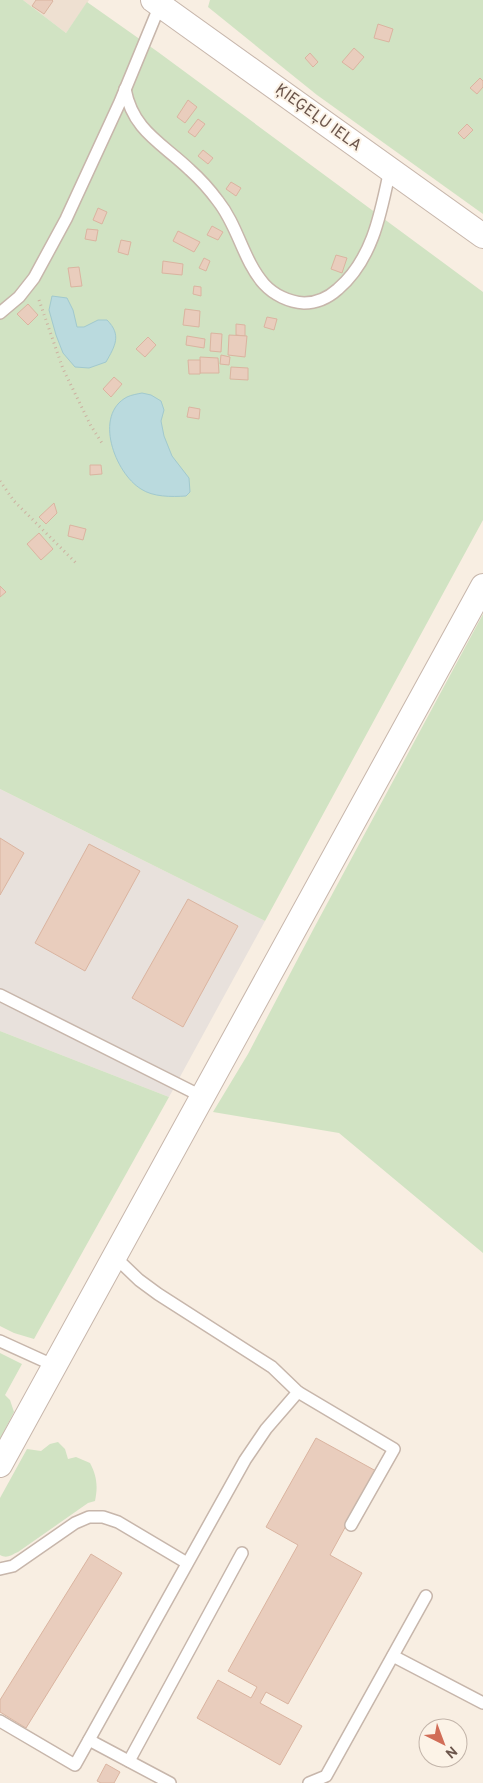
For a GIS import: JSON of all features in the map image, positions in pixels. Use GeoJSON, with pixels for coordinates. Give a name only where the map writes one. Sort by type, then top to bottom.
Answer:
{"type":"FeatureCollection","features":[{"type":"Feature","properties":{"kind":"street","name":"ĶIEĢEĻU IELA"},"geometry":{"type":"LineString","coordinates":[[156,2],[483,236]]}},
{"type":"Feature","properties":{"kind":"street"},"geometry":{"type":"LineString","coordinates":[[0,1465],[483,586]]}},
{"type":"Feature","properties":{"kind":"lane"},"geometry":{"type":"LineString","coordinates":[[0,314],[19,297],[34,278],[66,219],[125,89],[156,2]]}},
{"type":"Feature","properties":{"kind":"lane"},"geometry":{"type":"LineString","coordinates":[[125,89],[128,104],[134,117],[149,134],[190,170],[224,209],[258,277],[271,291],[288,300],[310,303],[322,300],[339,288],[355,272],[364,258],[372,237],[382,207],[390,169]]}},
{"type":"Feature","properties":{"kind":"lane"},"geometry":{"type":"LineString","coordinates":[[0,994],[203,1097]]}},
{"type":"Feature","properties":{"kind":"lane"},"geometry":{"type":"LineString","coordinates":[[115,1257],[139,1280],[158,1294],[272,1367],[298,1392],[394,1449],[351,1525]]}},
{"type":"Feature","properties":{"kind":"lane"},"geometry":{"type":"LineString","coordinates":[[0,1341],[55,1366]]}},
{"type":"Feature","properties":{"kind":"lane"},"geometry":{"type":"LineString","coordinates":[[0,1722],[75,1765],[245,1460],[266,1429],[298,1392]]}},
{"type":"Feature","properties":{"kind":"lane"},"geometry":{"type":"LineString","coordinates":[[0,1569],[13,1566],[75,1524],[89,1517],[104,1517],[118,1522],[187,1563]]}},
{"type":"Feature","properties":{"kind":"lane"},"geometry":{"type":"LineString","coordinates":[[129,1762],[242,1553]]}},
{"type":"Feature","properties":{"kind":"lane"},"geometry":{"type":"LineString","coordinates":[[309,1783],[326,1776],[426,1596]]}},
{"type":"Feature","properties":{"kind":"lane"},"geometry":{"type":"LineString","coordinates":[[393,1656],[483,1703]]}},
{"type":"Feature","properties":{"kind":"lane"},"geometry":{"type":"LineString","coordinates":[[89,1740],[170,1783]]}},
{"type":"Feature","properties":{"kind":"path"},"geometry":{"type":"LineString","coordinates":[[34,278],[40,305],[63,369],[91,426],[102,443]]}},
{"type":"Feature","properties":{"kind":"path"},"geometry":{"type":"LineString","coordinates":[[0,481],[14,501],[77,564]]}},
{"type":"Feature","properties":{"kind":"shaded area"},"geometry":{"type":"Polygon","coordinates":[[[23,0],[89,0],[66,33],[23,0]]]}},
{"type":"Feature","properties":{"kind":"shaded area"},"geometry":{"type":"Polygon","coordinates":[[[0,789],[265,921],[169,1097],[0,1031],[0,789]]]}},
{"type":"Feature","properties":{"kind":"green space"},"geometry":{"type":"Polygon","coordinates":[[[0,0],[23,0],[66,33],[87,2],[158,52],[483,292],[483,520],[265,921],[0,789],[0,0]]]}},
{"type":"Feature","properties":{"kind":"green space"},"geometry":{"type":"Polygon","coordinates":[[[210,0],[483,0],[483,214],[317,95],[208,7],[210,0]]]}},
{"type":"Feature","properties":{"kind":"green space"},"geometry":{"type":"Polygon","coordinates":[[[483,614],[483,1253],[339,1133],[213,1112],[248,1054],[483,614]]]}},
{"type":"Feature","properties":{"kind":"green space"},"geometry":{"type":"Polygon","coordinates":[[[0,1031],[169,1097],[34,1339],[14,1333],[0,1326],[0,1031]]]}},
{"type":"Feature","properties":{"kind":"green space"},"geometry":{"type":"Polygon","coordinates":[[[0,1353],[22,1364],[5,1395],[10,1400],[14,1412],[0,1439],[0,1353]]]}},
{"type":"Feature","properties":{"kind":"green space"},"geometry":{"type":"Polygon","coordinates":[[[58,1442],[65,1449],[68,1459],[76,1457],[90,1463],[96,1482],[95,1501],[88,1503],[18,1552],[7,1557],[0,1555],[0,1498],[27,1449],[41,1451],[50,1444],[58,1442]]]}},
{"type":"Feature","properties":{"kind":"water"},"geometry":{"type":"Polygon","coordinates":[[[52,296],[67,298],[73,310],[77,327],[84,327],[98,320],[107,320],[112,325],[116,336],[114,346],[106,362],[89,368],[75,367],[63,353],[49,310],[52,296]]]}},
{"type":"Feature","properties":{"kind":"water"},"geometry":{"type":"Polygon","coordinates":[[[142,393],[151,395],[161,401],[164,410],[161,421],[164,436],[172,456],[189,478],[190,492],[186,496],[162,496],[146,492],[132,481],[116,458],[110,430],[111,417],[117,405],[127,397],[142,393]]]}},
{"type":"Feature","properties":{"kind":"building"},"geometry":{"type":"Polygon","coordinates":[[[36,0],[53,1],[44,14],[32,6],[36,0]]]}},
{"type":"Feature","properties":{"kind":"building"},"geometry":{"type":"Polygon","coordinates":[[[378,24],[393,29],[389,42],[374,38],[378,24]]]}},
{"type":"Feature","properties":{"kind":"building"},"geometry":{"type":"Polygon","coordinates":[[[354,48],[364,57],[353,70],[342,62],[354,48]]]}},
{"type":"Feature","properties":{"kind":"building"},"geometry":{"type":"Polygon","coordinates":[[[310,53],[318,62],[313,67],[305,58],[310,53]]]}},
{"type":"Feature","properties":{"kind":"building"},"geometry":{"type":"Polygon","coordinates":[[[480,78],[483,81],[483,87],[477,94],[470,88],[480,78]]]}},
{"type":"Feature","properties":{"kind":"building"},"geometry":{"type":"Polygon","coordinates":[[[188,100],[197,107],[185,123],[177,117],[188,100]]]}},
{"type":"Feature","properties":{"kind":"building"},"geometry":{"type":"Polygon","coordinates":[[[198,119],[205,124],[195,137],[188,132],[198,119]]]}},
{"type":"Feature","properties":{"kind":"building"},"geometry":{"type":"Polygon","coordinates":[[[467,124],[473,130],[464,139],[458,133],[467,124]]]}},
{"type":"Feature","properties":{"kind":"building"},"geometry":{"type":"Polygon","coordinates":[[[203,150],[213,158],[208,164],[198,156],[203,150]]]}},
{"type":"Feature","properties":{"kind":"building"},"geometry":{"type":"Polygon","coordinates":[[[231,182],[241,188],[236,196],[226,189],[231,182]]]}},
{"type":"Feature","properties":{"kind":"building"},"geometry":{"type":"Polygon","coordinates":[[[98,208],[107,212],[102,224],[93,220],[98,208]]]}},
{"type":"Feature","properties":{"kind":"building"},"geometry":{"type":"Polygon","coordinates":[[[212,226],[223,232],[218,240],[207,235],[212,226]]]}},
{"type":"Feature","properties":{"kind":"building"},"geometry":{"type":"Polygon","coordinates":[[[87,229],[98,230],[96,241],[85,239],[87,229]]]}},
{"type":"Feature","properties":{"kind":"building"},"geometry":{"type":"Polygon","coordinates":[[[178,231],[200,242],[194,252],[173,241],[178,231]]]}},
{"type":"Feature","properties":{"kind":"building"},"geometry":{"type":"Polygon","coordinates":[[[121,240],[131,242],[128,255],[118,252],[121,240]]]}},
{"type":"Feature","properties":{"kind":"building"},"geometry":{"type":"Polygon","coordinates":[[[336,255],[347,258],[342,273],[331,269],[336,255]]]}},
{"type":"Feature","properties":{"kind":"building"},"geometry":{"type":"Polygon","coordinates":[[[204,258],[210,261],[206,271],[199,268],[204,258]]]}},
{"type":"Feature","properties":{"kind":"building"},"geometry":{"type":"Polygon","coordinates":[[[163,261],[183,264],[182,275],[162,273],[163,261]]]}},
{"type":"Feature","properties":{"kind":"building"},"geometry":{"type":"Polygon","coordinates":[[[79,267],[82,286],[71,287],[68,268],[79,267]]]}},
{"type":"Feature","properties":{"kind":"building"},"geometry":{"type":"Polygon","coordinates":[[[194,286],[201,287],[201,296],[193,294],[194,286]]]}},
{"type":"Feature","properties":{"kind":"building"},"geometry":{"type":"Polygon","coordinates":[[[28,304],[38,315],[28,325],[17,314],[28,304]]]}},
{"type":"Feature","properties":{"kind":"building"},"geometry":{"type":"Polygon","coordinates":[[[185,309],[200,311],[199,327],[183,325],[185,309]]]}},
{"type":"Feature","properties":{"kind":"building"},"geometry":{"type":"Polygon","coordinates":[[[267,317],[277,319],[274,330],[264,327],[267,317]]]}},
{"type":"Feature","properties":{"kind":"building"},"geometry":{"type":"Polygon","coordinates":[[[236,324],[245,325],[245,336],[236,335],[236,324]]]}},
{"type":"Feature","properties":{"kind":"building"},"geometry":{"type":"Polygon","coordinates":[[[211,333],[222,334],[221,352],[210,351],[211,333]]]}},
{"type":"Feature","properties":{"kind":"building"},"geometry":{"type":"Polygon","coordinates":[[[229,335],[247,336],[245,357],[228,355],[229,335]]]}},
{"type":"Feature","properties":{"kind":"building"},"geometry":{"type":"Polygon","coordinates":[[[187,336],[205,339],[204,348],[186,345],[187,336]]]}},
{"type":"Feature","properties":{"kind":"building"},"geometry":{"type":"Polygon","coordinates":[[[148,337],[156,345],[145,357],[136,349],[148,337]]]}},
{"type":"Feature","properties":{"kind":"building"},"geometry":{"type":"Polygon","coordinates":[[[221,355],[230,357],[229,365],[220,364],[221,355]]]}},
{"type":"Feature","properties":{"kind":"building"},"geometry":{"type":"Polygon","coordinates":[[[200,357],[218,358],[219,373],[200,373],[200,357]]]}},
{"type":"Feature","properties":{"kind":"building"},"geometry":{"type":"Polygon","coordinates":[[[188,360],[200,360],[200,374],[189,374],[188,360]]]}},
{"type":"Feature","properties":{"kind":"building"},"geometry":{"type":"Polygon","coordinates":[[[231,367],[248,368],[248,380],[230,379],[231,367]]]}},
{"type":"Feature","properties":{"kind":"building"},"geometry":{"type":"Polygon","coordinates":[[[114,377],[122,384],[111,397],[103,389],[114,377]]]}},
{"type":"Feature","properties":{"kind":"building"},"geometry":{"type":"Polygon","coordinates":[[[189,407],[200,409],[199,419],[187,417],[189,407]]]}},
{"type":"Feature","properties":{"kind":"building"},"geometry":{"type":"Polygon","coordinates":[[[90,465],[101,465],[102,474],[90,475],[90,465]]]}},
{"type":"Feature","properties":{"kind":"building"},"geometry":{"type":"Polygon","coordinates":[[[54,503],[57,513],[46,524],[39,517],[54,503]]]}},
{"type":"Feature","properties":{"kind":"building"},"geometry":{"type":"Polygon","coordinates":[[[70,525],[86,529],[83,540],[68,536],[70,525]]]}},
{"type":"Feature","properties":{"kind":"building"},"geometry":{"type":"Polygon","coordinates":[[[39,533],[53,549],[41,560],[27,544],[39,533]]]}},
{"type":"Feature","properties":{"kind":"building"},"geometry":{"type":"Polygon","coordinates":[[[0,586],[6,592],[0,597],[0,586]]]}},
{"type":"Feature","properties":{"kind":"building"},"geometry":{"type":"Polygon","coordinates":[[[0,838],[24,853],[0,895],[0,838]]]}},
{"type":"Feature","properties":{"kind":"building"},"geometry":{"type":"Polygon","coordinates":[[[89,844],[140,871],[85,971],[35,943],[89,844]]]}},
{"type":"Feature","properties":{"kind":"building"},"geometry":{"type":"Polygon","coordinates":[[[188,899],[238,926],[183,1027],[132,998],[188,899]]]}},
{"type":"Feature","properties":{"kind":"building"},"geometry":{"type":"Polygon","coordinates":[[[316,1438],[376,1471],[330,1555],[362,1573],[288,1704],[266,1692],[260,1703],[302,1726],[280,1765],[197,1718],[218,1680],[251,1698],[257,1687],[228,1671],[298,1545],[266,1527],[316,1438]]]}},
{"type":"Feature","properties":{"kind":"building"},"geometry":{"type":"Polygon","coordinates":[[[91,1554],[122,1573],[26,1728],[0,1712],[0,1700],[91,1554]]]}},
{"type":"Feature","properties":{"kind":"building"},"geometry":{"type":"Polygon","coordinates":[[[106,1764],[120,1772],[114,1783],[101,1783],[97,1781],[106,1764]]]}}]}
